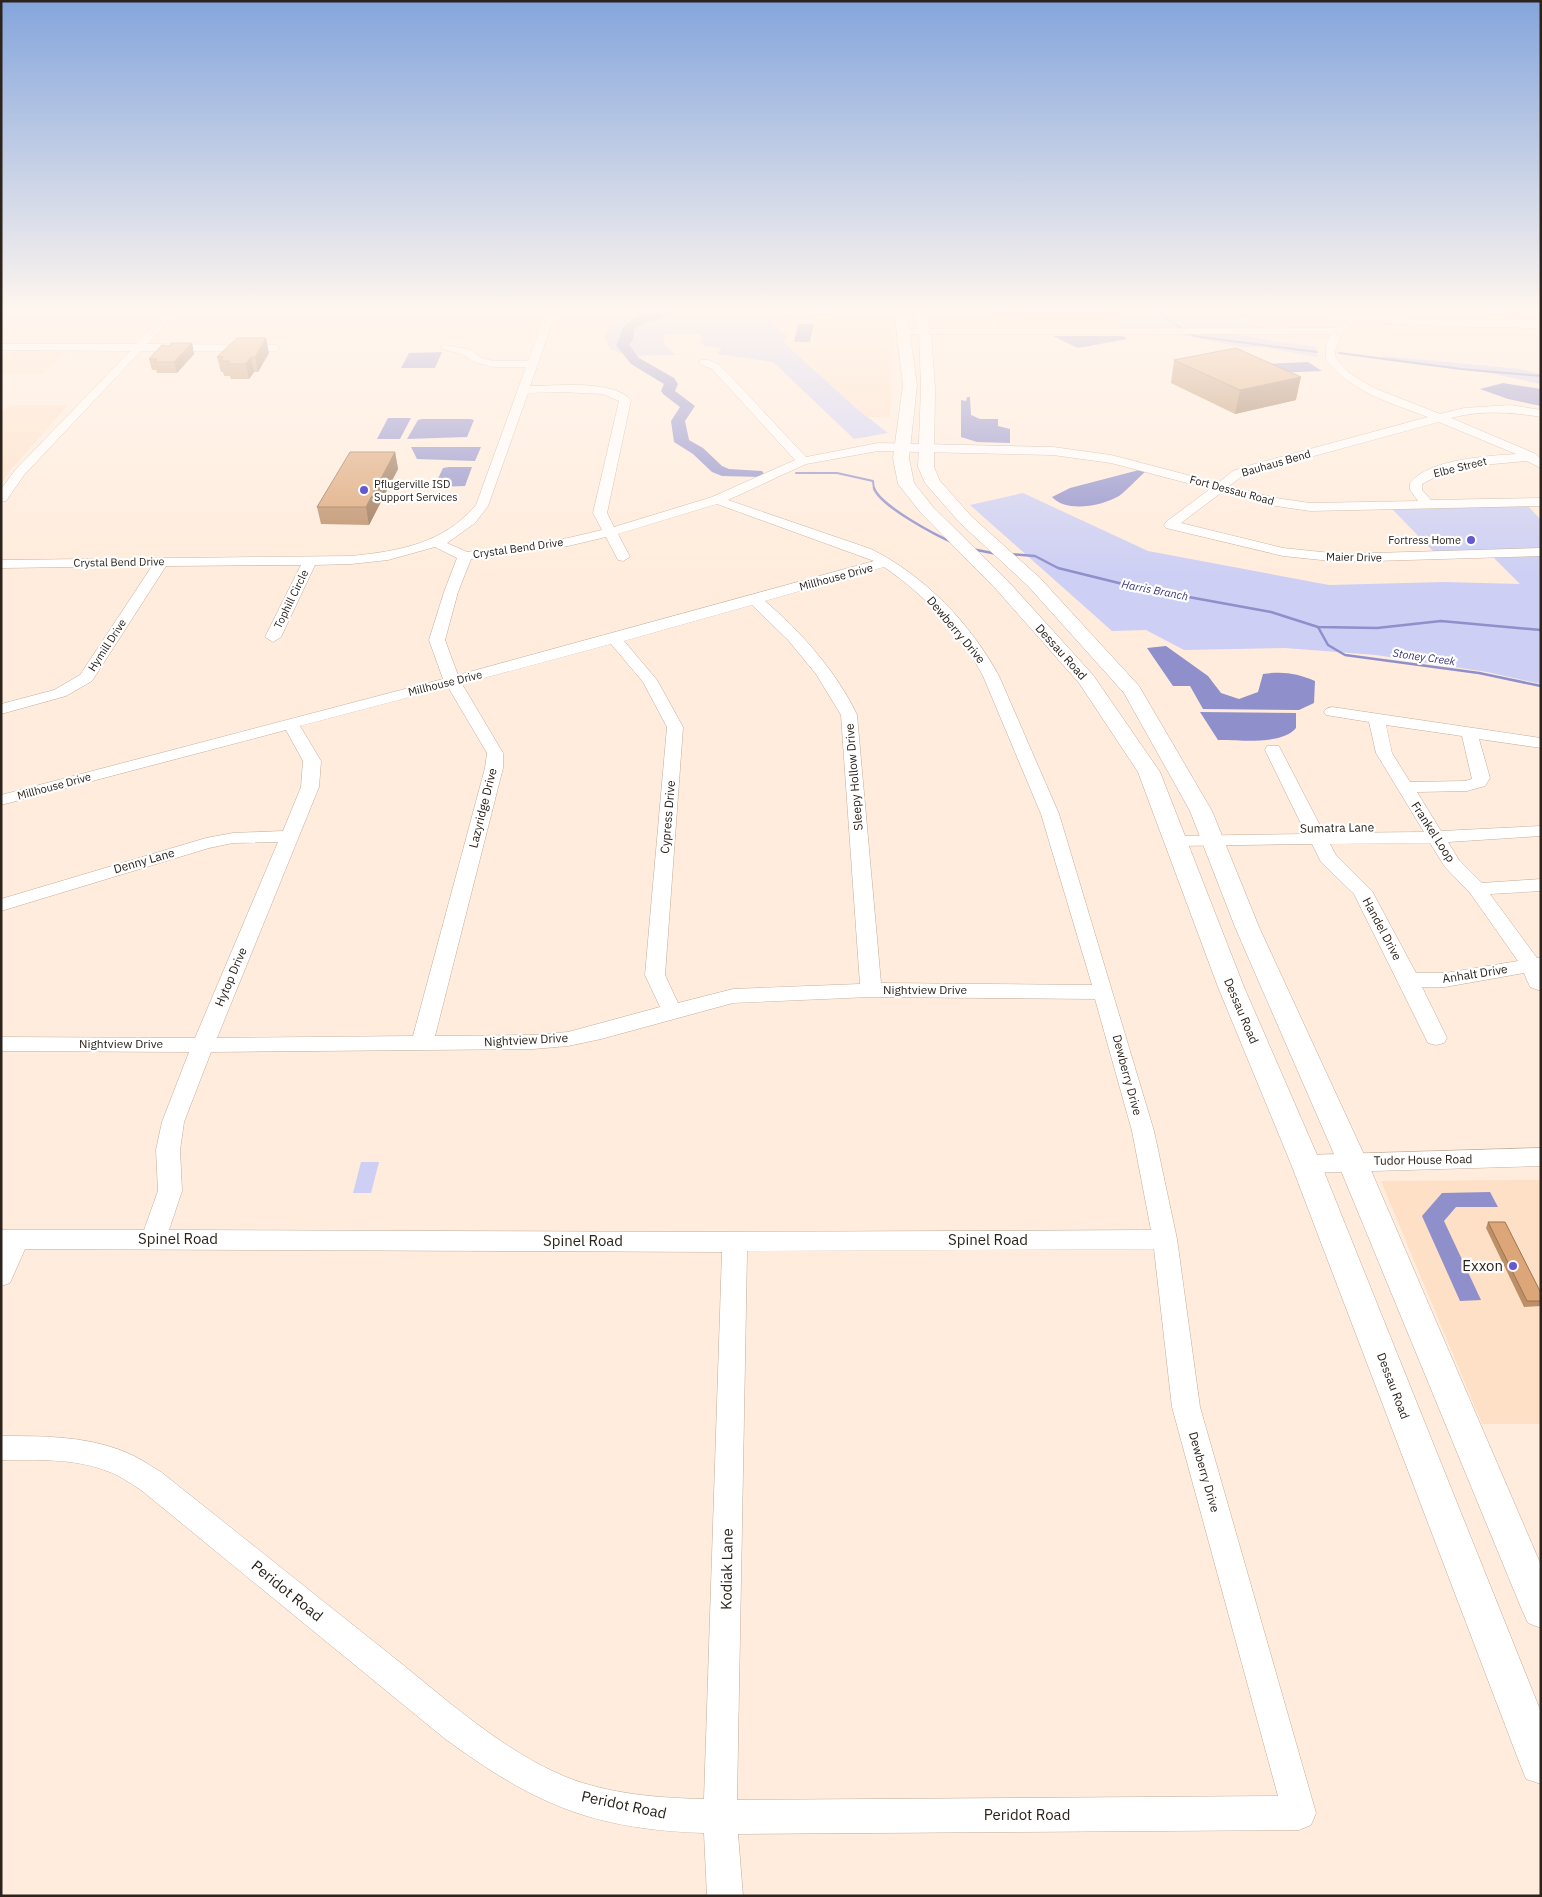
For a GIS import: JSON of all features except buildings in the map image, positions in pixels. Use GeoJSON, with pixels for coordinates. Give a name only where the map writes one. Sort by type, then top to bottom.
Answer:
{"type":"FeatureCollection","features":[{"type":"Feature","properties":{"kind":"main road","name":"Dessau Road"},"geometry":{"type":"LineString","coordinates":[[909,398],[904,447],[901,458],[906,483],[927,510],[1001,584],[1086,679],[1148,772],[1175,836],[1231,987],[1306,1164],[1541,1764]]}},
{"type":"Feature","properties":{"kind":"main road"},"geometry":{"type":"LineString","coordinates":[[928,398],[926,468],[932,483],[980,532],[1034,582],[1132,690],[1201,812],[1247,926],[1352,1161],[1541,1610]]}},
{"type":"Feature","properties":{"kind":"street"},"geometry":{"type":"LineString","coordinates":[[1,498],[20,472],[91,398]]}},
{"type":"Feature","properties":{"kind":"street"},"geometry":{"type":"LineString","coordinates":[[437,543],[466,525],[482,506],[519,398]]}},
{"type":"Feature","properties":{"kind":"street"},"geometry":{"type":"LineString","coordinates":[[621,398],[625,400],[600,513],[623,557]]}},
{"type":"Feature","properties":{"kind":"street"},"geometry":{"type":"LineString","coordinates":[[745,398],[803,460]]}},
{"type":"Feature","properties":{"kind":"street"},"geometry":{"type":"LineString","coordinates":[[1388,398],[1510,446],[1536,461]]}},
{"type":"Feature","properties":{"kind":"street","name":"Bauhaus Bend"},"geometry":{"type":"LineString","coordinates":[[1171,525],[1237,474],[1255,468],[1464,411],[1510,408],[1541,414]]}},
{"type":"Feature","properties":{"kind":"street","name":"Fort Dessau Road"},"geometry":{"type":"LineString","coordinates":[[904,447],[1053,451],[1085,454],[1276,502],[1310,507],[1541,502]]}},
{"type":"Feature","properties":{"kind":"street","name":"Crystal Bend Drive"},"geometry":{"type":"LineString","coordinates":[[1,564],[310,561],[374,558],[437,543],[464,556],[541,546],[610,532],[658,520],[718,500],[803,460],[870,448],[904,447]]}},
{"type":"Feature","properties":{"kind":"street","name":"Elbe Street"},"geometry":{"type":"LineString","coordinates":[[1428,505],[1416,490],[1416,483],[1425,476],[1477,461],[1536,461]]}},
{"type":"Feature","properties":{"kind":"street","name":"Dewberry Drive"},"geometry":{"type":"LineString","coordinates":[[718,500],[866,552],[888,562],[909,577],[929,597],[983,658],[1050,814],[1104,992],[1143,1131],[1165,1239],[1186,1407],[1298,1813]]}},
{"type":"Feature","properties":{"kind":"street","name":"Maier Drive"},"geometry":{"type":"LineString","coordinates":[[1171,525],[1283,552],[1341,558],[1541,552]]}},
{"type":"Feature","properties":{"kind":"street","name":"Lazyridge Drive"},"geometry":{"type":"LineString","coordinates":[[422,1044],[494,768],[494,753],[490,741],[452,681],[437,640],[464,556]]}},
{"type":"Feature","properties":{"kind":"street","name":"Tophill Circle"},"geometry":{"type":"LineString","coordinates":[[273,637],[310,561]]}},
{"type":"Feature","properties":{"kind":"street","name":"Hymill Drive"},"geometry":{"type":"LineString","coordinates":[[1,709],[60,693],[86,678],[162,562]]}},
{"type":"Feature","properties":{"kind":"street","name":"Millhouse Drive"},"geometry":{"type":"LineString","coordinates":[[1,800],[614,639],[888,562]]}},
{"type":"Feature","properties":{"kind":"street","name":"Sleepy Hollow Drive"},"geometry":{"type":"LineString","coordinates":[[754,600],[782,624],[841,697],[849,715],[871,990]]}},
{"type":"Feature","properties":{"kind":"street","name":"Cypress Drive"},"geometry":{"type":"LineString","coordinates":[[614,639],[651,680],[676,726],[655,975],[672,1011]]}},
{"type":"Feature","properties":{"kind":"street"},"geometry":{"type":"LineString","coordinates":[[1332,712],[1469,731],[1541,744]]}},
{"type":"Feature","properties":{"kind":"street","name":"Frankel Loop"},"geometry":{"type":"LineString","coordinates":[[1376,719],[1384,752],[1432,832],[1452,863],[1477,890],[1536,964],[1537,982],[1541,984]]}},
{"type":"Feature","properties":{"kind":"street","name":"Hytop Drive"},"geometry":{"type":"LineString","coordinates":[[153,1238],[163,1215],[170,1191],[168,1150],[173,1122],[310,787],[312,770],[308,754],[290,723]]}},
{"type":"Feature","properties":{"kind":"street"},"geometry":{"type":"LineString","coordinates":[[1405,787],[1467,786],[1479,782],[1481,778],[1469,731]]}},
{"type":"Feature","properties":{"kind":"street","name":"Handel Drive"},"geometry":{"type":"LineString","coordinates":[[1273,750],[1328,858],[1362,891],[1369,902],[1410,980],[1436,1038]]}},
{"type":"Feature","properties":{"kind":"street","name":"Sumatra Lane"},"geometry":{"type":"LineString","coordinates":[[1175,836],[1541,832]]}},
{"type":"Feature","properties":{"kind":"street","name":"Denny Lane"},"geometry":{"type":"LineString","coordinates":[[1,905],[206,843],[233,838],[289,836]]}},
{"type":"Feature","properties":{"kind":"street"},"geometry":{"type":"LineString","coordinates":[[1477,890],[1541,885]]}},
{"type":"Feature","properties":{"kind":"street","name":"Anhalt Drive"},"geometry":{"type":"LineString","coordinates":[[1410,980],[1446,980],[1536,964]]}},
{"type":"Feature","properties":{"kind":"street","name":"Nightview Drive"},"geometry":{"type":"LineString","coordinates":[[1,1044],[203,1045],[533,1042],[568,1039],[733,996],[781,992],[871,990],[1104,992]]}},
{"type":"Feature","properties":{"kind":"street","name":"Tudor House Road"},"geometry":{"type":"LineString","coordinates":[[1306,1164],[1541,1156]]}},
{"type":"Feature","properties":{"kind":"street","name":"Spinel Road"},"geometry":{"type":"LineString","coordinates":[[9,1240],[153,1238],[735,1242],[1165,1239]]}},
{"type":"Feature","properties":{"kind":"street"},"geometry":{"type":"LineString","coordinates":[[1,1276],[9,1240]]}},
{"type":"Feature","properties":{"kind":"street","name":"Kodiak Lane"},"geometry":{"type":"LineString","coordinates":[[725,1896],[720,1818],[735,1242]]}},
{"type":"Feature","properties":{"kind":"street","name":"Peridot Road"},"geometry":{"type":"LineString","coordinates":[[1,1448],[58,1449],[94,1455],[123,1464],[151,1481],[455,1727],[503,1761],[544,1784],[594,1802],[661,1815],[720,1818],[1298,1813]]}},
{"type":"Feature","properties":{"kind":"shaded area"},"geometry":{"type":"Polygon","coordinates":[[[810,398],[844,398],[888,433],[854,439],[810,398]]]}},
{"type":"Feature","properties":{"kind":"shaded area"},"geometry":{"type":"Polygon","coordinates":[[[844,398],[891,398],[890,417],[869,417],[844,398]]]}},
{"type":"Feature","properties":{"kind":"shaded area"},"geometry":{"type":"Polygon","coordinates":[[[10,405],[68,405],[12,468],[1,484],[1,413],[10,405]]]}},
{"type":"Feature","properties":{"kind":"shaded area"},"geometry":{"type":"Polygon","coordinates":[[[1023,493],[1148,551],[1329,585],[1444,582],[1520,584],[1493,557],[1541,555],[1541,684],[1487,672],[1376,655],[1285,648],[1184,650],[1146,630],[1112,631],[970,505],[1023,493]]]}},
{"type":"Feature","properties":{"kind":"shaded area"},"geometry":{"type":"Polygon","coordinates":[[[1527,505],[1541,520],[1541,549],[1434,552],[1392,509],[1527,505]]]}},
{"type":"Feature","properties":{"kind":"shaded area"},"geometry":{"type":"Polygon","coordinates":[[[361,1162],[379,1162],[371,1193],[353,1193],[361,1162]]]}},
{"type":"Feature","properties":{"kind":"shaded area"},"geometry":{"type":"Polygon","coordinates":[[[1541,1180],[1541,1424],[1482,1424],[1381,1181],[1541,1180]]]}},
{"type":"Feature","properties":{"kind":"water"},"geometry":{"type":"Polygon","coordinates":[[[967,398],[970,398],[971,415],[980,419],[998,419],[998,426],[1010,429],[1010,443],[977,442],[961,437],[961,400],[966,401],[967,398]]]}},
{"type":"Feature","properties":{"kind":"water"},"geometry":{"type":"Polygon","coordinates":[[[1504,398],[1541,398],[1541,406],[1504,398]]]}},
{"type":"Feature","properties":{"kind":"water"},"geometry":{"type":"Polygon","coordinates":[[[388,418],[411,418],[400,439],[377,439],[388,418]]]}},
{"type":"Feature","properties":{"kind":"water"},"geometry":{"type":"Polygon","coordinates":[[[418,420],[474,420],[467,437],[407,439],[418,420]]]}},
{"type":"Feature","properties":{"kind":"water"},"geometry":{"type":"Polygon","coordinates":[[[411,447],[481,447],[475,461],[417,459],[411,447]]]}},
{"type":"Feature","properties":{"kind":"water"},"geometry":{"type":"Polygon","coordinates":[[[472,467],[465,486],[434,487],[443,468],[472,467]]]}},
{"type":"Feature","properties":{"kind":"water"},"geometry":{"type":"Polygon","coordinates":[[[1139,470],[1145,472],[1121,495],[1103,503],[1084,506],[1066,505],[1052,497],[1070,488],[1139,470]]]}},
{"type":"Feature","properties":{"kind":"water"},"geometry":{"type":"Polygon","coordinates":[[[1166,646],[1208,676],[1221,693],[1239,699],[1258,692],[1263,674],[1289,673],[1315,681],[1314,703],[1299,710],[1203,709],[1190,686],[1173,686],[1147,648],[1166,646]]]}},
{"type":"Feature","properties":{"kind":"water"},"geometry":{"type":"Polygon","coordinates":[[[1200,712],[1296,713],[1296,728],[1281,737],[1271,739],[1248,741],[1218,740],[1200,712]]]}},
{"type":"Feature","properties":{"kind":"water"},"geometry":{"type":"Polygon","coordinates":[[[1490,1192],[1498,1207],[1456,1207],[1444,1221],[1481,1300],[1460,1301],[1422,1216],[1442,1193],[1490,1192]]]}},
{"type":"Feature","properties":{"kind":"waterway","name":"Harris Branch"},"geometry":{"type":"LineString","coordinates":[[675,398],[688,406],[681,414],[677,424],[682,438],[681,442],[698,451],[717,469],[727,473],[757,474]]}},
{"type":"Feature","properties":{"kind":"waterway","name":"Harris Branch"},"geometry":{"type":"LineString","coordinates":[[796,473],[837,473],[873,481],[874,489]]}},
{"type":"Feature","properties":{"kind":"waterway","name":"Harris Branch"},"geometry":{"type":"LineString","coordinates":[[874,488],[878,495],[898,512],[923,528],[956,544]]}},
{"type":"Feature","properties":{"kind":"waterway","name":"Harris Branch"},"geometry":{"type":"LineString","coordinates":[[972,549],[997,554]]}},
{"type":"Feature","properties":{"kind":"waterway","name":"Harris Branch"},"geometry":{"type":"LineString","coordinates":[[1009,554],[1035,556],[1058,568],[1139,588],[1271,612],[1318,627]]}},
{"type":"Feature","properties":{"kind":"waterway","name":"Harris Branch"},"geometry":{"type":"LineString","coordinates":[[1318,627],[1377,628],[1441,621],[1541,630]]}},
{"type":"Feature","properties":{"kind":"waterway","name":"Stoney Creek"},"geometry":{"type":"LineString","coordinates":[[1318,627],[1328,645],[1345,655],[1479,673],[1541,686]]}},
{"type":"Feature","properties":{"kind":"place","name":"Pflugerville ISD Support Services"},"geometry":{"type":"Point","coordinates":[364,490]}},
{"type":"Feature","properties":{"kind":"place","name":"Fortress Home"},"geometry":{"type":"Point","coordinates":[1471,540]}},
{"type":"Feature","properties":{"kind":"place","name":"Exxon"},"geometry":{"type":"Point","coordinates":[1513,1266]}}]}
